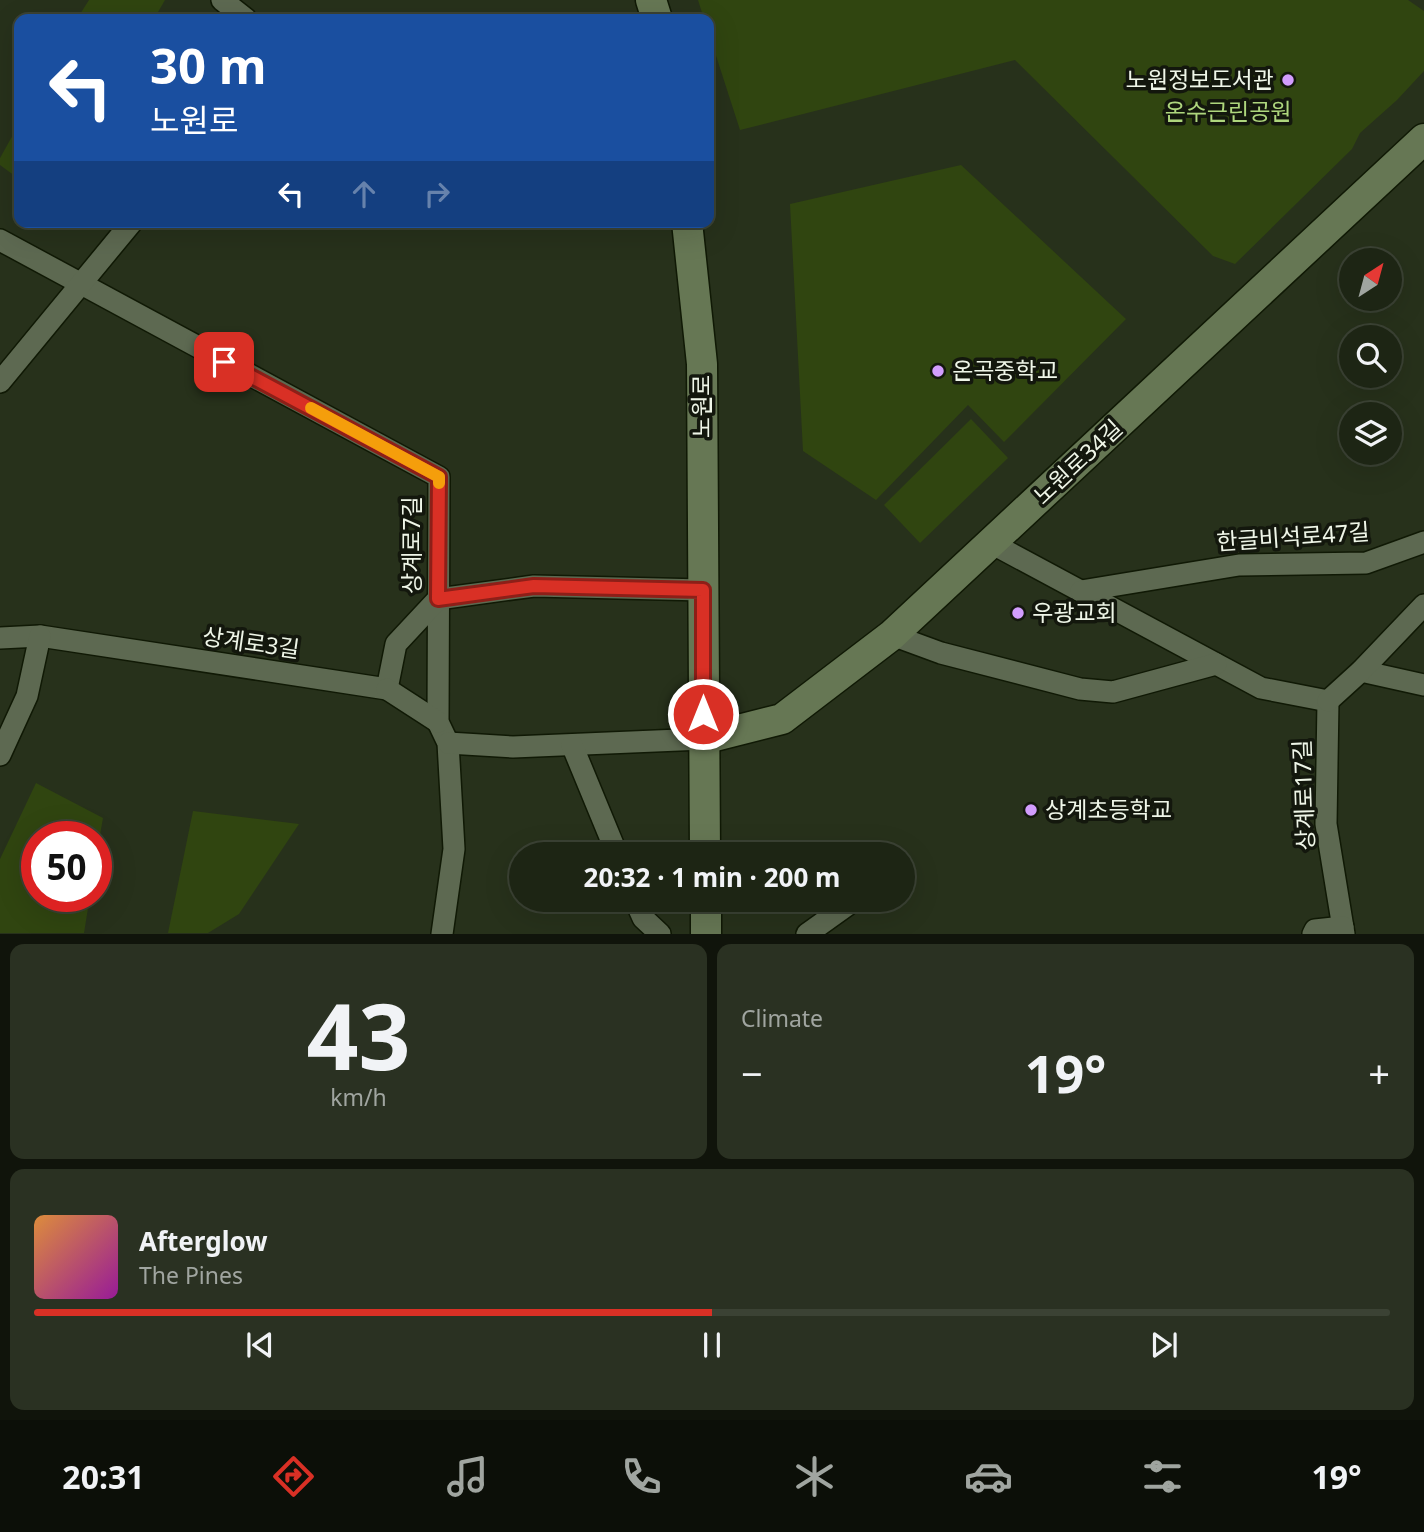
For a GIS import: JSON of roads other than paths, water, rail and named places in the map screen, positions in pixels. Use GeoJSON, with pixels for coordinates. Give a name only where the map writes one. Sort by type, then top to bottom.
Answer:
{"type":"FeatureCollection","features":[{"type":"Feature","properties":{"kind":"street"},"geometry":{"type":"LineString","coordinates":[[222,0],[240,14]]}},
{"type":"Feature","properties":{"kind":"street","name":"노원로34길"},"geometry":{"type":"LineString","coordinates":[[703,739],[782,719],[892,635],[1424,139]]}},
{"type":"Feature","properties":{"kind":"street"},"geometry":{"type":"LineString","coordinates":[[0,383],[127,228]]}},
{"type":"Feature","properties":{"kind":"street","name":"노원로"},"geometry":{"type":"LineString","coordinates":[[688,228],[702,364],[705,842]]}},
{"type":"Feature","properties":{"kind":"street"},"geometry":{"type":"LineString","coordinates":[[0,240],[80,285]]}},
{"type":"Feature","properties":{"kind":"street","name":"상계로7길"},"geometry":{"type":"LineString","coordinates":[[80,285],[439,477],[438,722],[448,743],[454,849],[442,933]]}},
{"type":"Feature","properties":{"kind":"street","name":"한글비석로47길"},"geometry":{"type":"LineString","coordinates":[[1081,591],[1239,565],[1366,563],[1424,542]]}},
{"type":"Feature","properties":{"kind":"street"},"geometry":{"type":"LineString","coordinates":[[991,543],[1261,688],[1328,701],[1361,671],[1424,605]]}},
{"type":"Feature","properties":{"kind":"street"},"geometry":{"type":"LineString","coordinates":[[438,722],[387,690],[396,644],[438,599],[534,586],[703,590]]}},
{"type":"Feature","properties":{"kind":"street"},"geometry":{"type":"LineString","coordinates":[[892,635],[942,653],[1080,689],[1113,692],[1216,664]]}},
{"type":"Feature","properties":{"kind":"street"},"geometry":{"type":"LineString","coordinates":[[0,755],[27,696],[40,636]]}},
{"type":"Feature","properties":{"kind":"street","name":"상계로3길"},"geometry":{"type":"LineString","coordinates":[[0,638],[40,636],[387,690]]}},
{"type":"Feature","properties":{"kind":"street"},"geometry":{"type":"LineString","coordinates":[[1361,671],[1424,685]]}},
{"type":"Feature","properties":{"kind":"street","name":"상계로17길"},"geometry":{"type":"LineString","coordinates":[[1313,933],[1315,930],[1344,930],[1326,824],[1328,701]]}},
{"type":"Feature","properties":{"kind":"street"},"geometry":{"type":"LineString","coordinates":[[448,743],[513,747],[703,739]]}},
{"type":"Feature","properties":{"kind":"street"},"geometry":{"type":"LineString","coordinates":[[572,745],[612,842]]}},
{"type":"Feature","properties":{"kind":"street"},"geometry":{"type":"LineString","coordinates":[[640,912],[643,918],[660,933]]}},
{"type":"Feature","properties":{"kind":"street"},"geometry":{"type":"LineString","coordinates":[[706,912],[706,933]]}},
{"type":"Feature","properties":{"kind":"street"},"geometry":{"type":"LineString","coordinates":[[807,933],[837,912]]}},
{"type":"Feature","properties":{"kind":"place","name":"노원정보도서관"},"geometry":{"type":"Point","coordinates":[1288,80]}},
{"type":"Feature","properties":{"kind":"place","name":"온곡중학교"},"geometry":{"type":"Point","coordinates":[938,371]}},
{"type":"Feature","properties":{"kind":"place","name":"우광교회"},"geometry":{"type":"Point","coordinates":[1018,613]}},
{"type":"Feature","properties":{"kind":"place","name":"상계초등학교"},"geometry":{"type":"Point","coordinates":[1031,810]}},
{"type":"Feature","properties":{"kind":"park label","name":"온수근린공원"},"geometry":{"type":"Point","coordinates":[1228,112]}}]}
